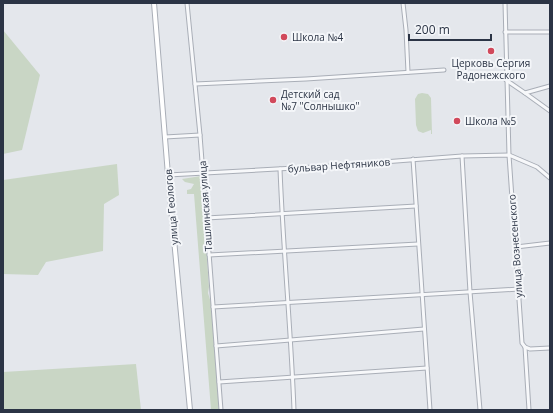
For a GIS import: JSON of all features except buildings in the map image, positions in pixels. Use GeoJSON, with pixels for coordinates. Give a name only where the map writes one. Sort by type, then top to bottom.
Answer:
{"type":"FeatureCollection","features":[{"type":"Feature","properties":{"kind":"main road","name":"улица Геологов"},"geometry":{"type":"LineString","coordinates":[[154,3],[168,175],[190,410]]}},
{"type":"Feature","properties":{"kind":"street","name":"Ташлинская улица"},"geometry":{"type":"LineString","coordinates":[[187,3],[200,135],[221,410]]}},
{"type":"Feature","properties":{"kind":"street"},"geometry":{"type":"LineString","coordinates":[[403,3],[408,72]]}},
{"type":"Feature","properties":{"kind":"street","name":"улица Вознесенского"},"geometry":{"type":"LineString","coordinates":[[505,3],[509,155],[522,343],[525,346],[529,410]]}},
{"type":"Feature","properties":{"kind":"street"},"geometry":{"type":"LineString","coordinates":[[505,32],[550,32]]}},
{"type":"Feature","properties":{"kind":"street"},"geometry":{"type":"LineString","coordinates":[[195,84],[306,79],[444,70]]}},
{"type":"Feature","properties":{"kind":"street"},"geometry":{"type":"LineString","coordinates":[[506,80],[550,111]]}},
{"type":"Feature","properties":{"kind":"street"},"geometry":{"type":"LineString","coordinates":[[525,93],[550,86]]}},
{"type":"Feature","properties":{"kind":"street"},"geometry":{"type":"LineString","coordinates":[[165,137],[200,135]]}},
{"type":"Feature","properties":{"kind":"street"},"geometry":{"type":"LineString","coordinates":[[509,155],[537,167],[550,178]]}},
{"type":"Feature","properties":{"kind":"street","name":"бульвар Нефтяников"},"geometry":{"type":"LineString","coordinates":[[168,175],[462,156],[509,155]]}},
{"type":"Feature","properties":{"kind":"street"},"geometry":{"type":"LineString","coordinates":[[462,156],[470,292],[480,410]]}},
{"type":"Feature","properties":{"kind":"street"},"geometry":{"type":"LineString","coordinates":[[413,160],[430,410]]}},
{"type":"Feature","properties":{"kind":"street"},"geometry":{"type":"LineString","coordinates":[[280,168],[294,410]]}},
{"type":"Feature","properties":{"kind":"street"},"geometry":{"type":"LineString","coordinates":[[206,218],[416,206]]}},
{"type":"Feature","properties":{"kind":"street"},"geometry":{"type":"LineString","coordinates":[[516,247],[550,243]]}},
{"type":"Feature","properties":{"kind":"street"},"geometry":{"type":"LineString","coordinates":[[209,255],[418,244]]}},
{"type":"Feature","properties":{"kind":"street"},"geometry":{"type":"LineString","coordinates":[[213,307],[519,289]]}},
{"type":"Feature","properties":{"kind":"street"},"geometry":{"type":"LineString","coordinates":[[216,346],[424,330]]}},
{"type":"Feature","properties":{"kind":"street"},"geometry":{"type":"LineString","coordinates":[[525,346],[530,349],[550,348]]}},
{"type":"Feature","properties":{"kind":"street"},"geometry":{"type":"LineString","coordinates":[[219,382],[427,368]]}},
{"type":"Feature","properties":{"kind":"green space"},"geometry":{"type":"Polygon","coordinates":[[[3,30],[40,75],[22,150],[3,154],[3,30]]]}},
{"type":"Feature","properties":{"kind":"green space"},"geometry":{"type":"Polygon","coordinates":[[[418,94],[428,94],[431,98],[432,134],[431,130],[423,133],[418,131],[416,125],[415,99],[418,94]]]}},
{"type":"Feature","properties":{"kind":"green space"},"geometry":{"type":"Polygon","coordinates":[[[117,164],[119,195],[104,204],[103,251],[46,262],[38,275],[3,274],[3,180],[117,164]]]}},
{"type":"Feature","properties":{"kind":"green space"},"geometry":{"type":"Polygon","coordinates":[[[201,176],[209,287],[208,293],[211,303],[219,410],[211,410],[194,194],[187,194],[187,190],[191,189],[194,184],[185,182],[182,179],[201,176]]]}},
{"type":"Feature","properties":{"kind":"green space"},"geometry":{"type":"Polygon","coordinates":[[[136,364],[141,410],[3,410],[3,372],[136,364]]]}},
{"type":"Feature","properties":{"kind":"place","name":"Школа №4"},"geometry":{"type":"Point","coordinates":[284,37]}},
{"type":"Feature","properties":{"kind":"place","name":"Церковь Сергия Радонежского"},"geometry":{"type":"Point","coordinates":[491,51]}},
{"type":"Feature","properties":{"kind":"place","name":"Детский сад №7 \"Солнышко\""},"geometry":{"type":"Point","coordinates":[273,100]}},
{"type":"Feature","properties":{"kind":"place","name":"Школа №5"},"geometry":{"type":"Point","coordinates":[457,121]}}]}
